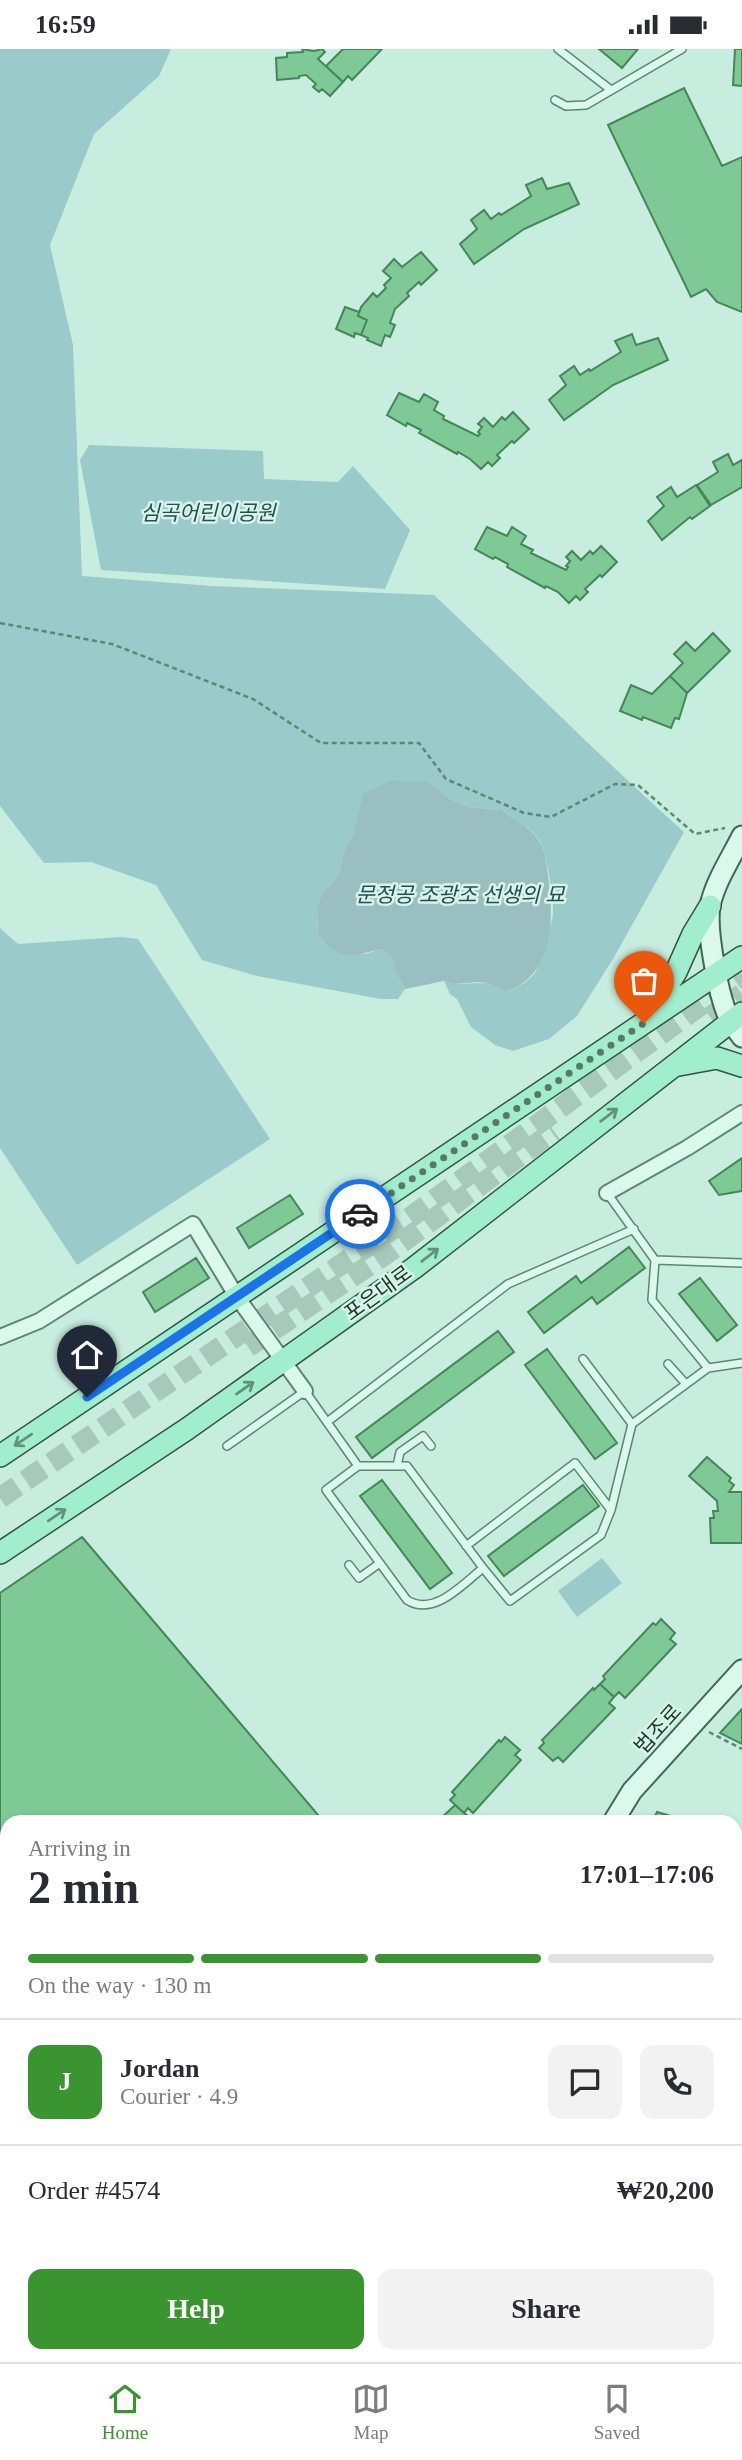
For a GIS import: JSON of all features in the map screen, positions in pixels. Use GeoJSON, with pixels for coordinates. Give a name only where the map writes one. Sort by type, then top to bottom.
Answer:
{"type":"FeatureCollection","features":[{"type":"Feature","properties":{"kind":"main road"},"geometry":{"type":"LineString","coordinates":[[644,1023],[676,972],[710,905]]}},
{"type":"Feature","properties":{"kind":"main road"},"geometry":{"type":"LineString","coordinates":[[0,1455],[742,957]]}},
{"type":"Feature","properties":{"kind":"main road","name":"포은대로"},"geometry":{"type":"LineString","coordinates":[[0,1553],[187,1429],[414,1268],[674,1066],[738,1024]]}},
{"type":"Feature","properties":{"kind":"main road"},"geometry":{"type":"LineString","coordinates":[[674,1066],[717,1058],[742,1066]]}},
{"type":"Feature","properties":{"kind":"street"},"geometry":{"type":"LineString","coordinates":[[737,831],[710,905],[709,934],[717,975],[738,1024]]}},
{"type":"Feature","properties":{"kind":"street"},"geometry":{"type":"LineString","coordinates":[[607,1193],[687,1148],[742,1112]]}},
{"type":"Feature","properties":{"kind":"street"},"geometry":{"type":"LineString","coordinates":[[0,1337],[39,1321],[193,1224],[237,1297],[305,1391]]}},
{"type":"Feature","properties":{"kind":"street","name":"법조로"},"geometry":{"type":"LineString","coordinates":[[617,1815],[632,1791],[742,1670]]}},
{"type":"Feature","properties":{"kind":"lane"},"geometry":{"type":"LineString","coordinates":[[558,49],[611,90]]}},
{"type":"Feature","properties":{"kind":"lane"},"geometry":{"type":"LineString","coordinates":[[555,100],[566,106],[586,105],[664,57],[682,49]]}},
{"type":"Feature","properties":{"kind":"lane"},"geometry":{"type":"LineString","coordinates":[[607,1193],[655,1260],[652,1300],[708,1368]]}},
{"type":"Feature","properties":{"kind":"lane"},"geometry":{"type":"LineString","coordinates":[[327,1422],[508,1284],[634,1229]]}},
{"type":"Feature","properties":{"kind":"lane"},"geometry":{"type":"LineString","coordinates":[[655,1260],[742,1263]]}},
{"type":"Feature","properties":{"kind":"lane"},"geometry":{"type":"LineString","coordinates":[[583,1359],[632,1423]]}},
{"type":"Feature","properties":{"kind":"lane"},"geometry":{"type":"LineString","coordinates":[[483,1569],[436,1603],[415,1605],[407,1600],[326,1490],[358,1466],[407,1466],[510,1601],[601,1535],[611,1510],[632,1423],[708,1368],[742,1363]]}},
{"type":"Feature","properties":{"kind":"lane"},"geometry":{"type":"LineString","coordinates":[[668,1364],[686,1384]]}},
{"type":"Feature","properties":{"kind":"lane"},"geometry":{"type":"LineString","coordinates":[[227,1446],[305,1391],[358,1466]]}},
{"type":"Feature","properties":{"kind":"lane"},"geometry":{"type":"LineString","coordinates":[[397,1466],[400,1452],[422,1436],[431,1446]]}},
{"type":"Feature","properties":{"kind":"lane"},"geometry":{"type":"LineString","coordinates":[[467,1546],[575,1463],[611,1510]]}},
{"type":"Feature","properties":{"kind":"lane"},"geometry":{"type":"LineString","coordinates":[[349,1566],[359,1578],[380,1563]]}},
{"type":"Feature","properties":{"kind":"path"},"geometry":{"type":"LineString","coordinates":[[0,623],[112,644],[253,699],[321,744],[419,744],[446,779],[524,813],[551,817],[615,784],[638,785],[695,834],[737,831]]}},
{"type":"Feature","properties":{"kind":"path"},"geometry":{"type":"LineString","coordinates":[[693,1724],[742,1749]]}},
{"type":"Feature","properties":{"kind":"green space"},"geometry":{"type":"Polygon","coordinates":[[[0,49],[171,49],[159,76],[94,134],[50,245],[73,345],[82,576],[212,586],[434,595],[684,832],[613,959],[577,1016],[549,1039],[513,1051],[495,1045],[471,1027],[444,981],[454,984],[487,983],[506,992],[531,978],[540,960],[553,914],[545,855],[535,835],[502,810],[468,807],[450,799],[429,782],[357,821],[345,849],[339,874],[322,894],[317,905],[318,934],[326,945],[365,954],[381,949],[392,955],[398,978],[405,989],[398,999],[381,999],[257,976],[202,960],[156,885],[91,862],[44,863],[0,806],[0,49]]]}},
{"type":"Feature","properties":{"kind":"green space","name":"심곡어린이공원"},"geometry":{"type":"Polygon","coordinates":[[[89,445],[263,451],[264,479],[338,482],[353,466],[410,530],[385,589],[101,570],[80,460],[89,445]]]}},
{"type":"Feature","properties":{"kind":"green space","name":"문정공 조광조 선생의 묘"},"geometry":{"type":"Polygon","coordinates":[[[390,781],[429,782],[450,799],[468,807],[502,810],[527,827],[539,841],[545,856],[549,882],[550,931],[541,961],[533,974],[521,984],[506,992],[479,982],[454,984],[444,981],[405,989],[398,978],[391,955],[381,949],[352,956],[339,953],[326,945],[318,934],[317,906],[322,894],[339,874],[364,793],[390,781]]]}},
{"type":"Feature","properties":{"kind":"green space"},"geometry":{"type":"Polygon","coordinates":[[[0,928],[18,944],[121,937],[138,939],[270,1139],[77,1265],[0,1148],[0,928]]]}},
{"type":"Feature","properties":{"kind":"green space"},"geometry":{"type":"Polygon","coordinates":[[[602,1558],[622,1583],[577,1617],[558,1591],[602,1558]]]}},
{"type":"Feature","properties":{"kind":"building"},"geometry":{"type":"Polygon","coordinates":[[[302,49],[322,49],[325,52],[318,59],[343,82],[330,96],[322,89],[319,92],[313,87],[316,84],[306,75],[277,80],[276,58],[287,57],[287,53],[303,52],[302,49]]]}},
{"type":"Feature","properties":{"kind":"building"},"geometry":{"type":"Polygon","coordinates":[[[343,49],[382,49],[352,80],[348,76],[343,82],[326,66],[343,49]]]}},
{"type":"Feature","properties":{"kind":"building"},"geometry":{"type":"Polygon","coordinates":[[[599,49],[638,49],[622,68],[599,49]]]}},
{"type":"Feature","properties":{"kind":"building"},"geometry":{"type":"Polygon","coordinates":[[[735,49],[742,49],[742,86],[733,85],[735,49]]]}},
{"type":"Feature","properties":{"kind":"building"},"geometry":{"type":"Polygon","coordinates":[[[684,88],[722,166],[742,157],[742,312],[717,302],[706,289],[691,297],[608,125],[684,88]]]}},
{"type":"Feature","properties":{"kind":"building"},"geometry":{"type":"Polygon","coordinates":[[[542,178],[547,189],[569,183],[579,204],[524,229],[474,264],[460,244],[477,229],[471,220],[484,210],[491,219],[499,213],[501,215],[531,196],[526,185],[542,178]]]}},
{"type":"Feature","properties":{"kind":"building"},"geometry":{"type":"Polygon","coordinates":[[[421,252],[437,270],[421,285],[419,282],[407,293],[409,296],[395,309],[390,323],[395,325],[390,337],[385,335],[381,346],[367,340],[368,338],[361,335],[367,320],[358,316],[361,307],[373,293],[377,297],[386,288],[384,285],[391,278],[383,271],[394,259],[402,267],[421,252]]]}},
{"type":"Feature","properties":{"kind":"building"},"geometry":{"type":"Polygon","coordinates":[[[345,307],[359,312],[358,316],[367,320],[361,335],[355,333],[354,337],[336,329],[345,307]]]}},
{"type":"Feature","properties":{"kind":"building"},"geometry":{"type":"Polygon","coordinates":[[[632,334],[636,345],[658,338],[668,360],[613,385],[564,420],[549,400],[566,385],[560,376],[574,366],[580,375],[589,369],[590,371],[621,352],[615,341],[632,334]]]}},
{"type":"Feature","properties":{"kind":"building"},"geometry":{"type":"Polygon","coordinates":[[[399,393],[419,402],[424,394],[438,402],[434,410],[444,416],[443,419],[478,436],[482,427],[478,424],[484,418],[493,427],[502,417],[505,420],[513,412],[529,429],[497,455],[500,458],[492,466],[488,462],[481,469],[458,452],[457,454],[419,433],[421,430],[407,423],[406,426],[387,415],[399,393]]]}},
{"type":"Feature","properties":{"kind":"building"},"geometry":{"type":"Polygon","coordinates":[[[728,454],[733,465],[742,460],[742,487],[711,505],[697,485],[718,472],[713,462],[728,454]]]}},
{"type":"Feature","properties":{"kind":"building"},"geometry":{"type":"Polygon","coordinates":[[[696,485],[710,506],[692,519],[690,517],[662,540],[648,521],[664,506],[657,497],[671,487],[677,497],[696,485]]]}},
{"type":"Feature","properties":{"kind":"building"},"geometry":{"type":"Polygon","coordinates":[[[487,527],[507,536],[512,527],[526,536],[521,544],[533,550],[531,553],[566,570],[570,561],[566,557],[572,551],[581,560],[590,551],[593,554],[601,546],[617,562],[585,589],[588,592],[580,600],[576,596],[569,603],[558,592],[546,586],[545,588],[507,567],[508,564],[475,549],[487,527]]]}},
{"type":"Feature","properties":{"kind":"building"},"geometry":{"type":"Polygon","coordinates":[[[713,633],[730,651],[687,693],[670,676],[683,663],[674,654],[686,642],[695,651],[713,633]]]}},
{"type":"Feature","properties":{"kind":"building"},"geometry":{"type":"Polygon","coordinates":[[[670,676],[687,693],[679,719],[675,718],[671,728],[620,711],[631,685],[652,694],[670,676]]]}},
{"type":"Feature","properties":{"kind":"building"},"geometry":{"type":"Polygon","coordinates":[[[742,1158],[742,1191],[719,1195],[709,1181],[742,1158]]]}},
{"type":"Feature","properties":{"kind":"building"},"geometry":{"type":"Polygon","coordinates":[[[290,1195],[303,1214],[249,1248],[237,1228],[290,1195]]]}},
{"type":"Feature","properties":{"kind":"building"},"geometry":{"type":"Polygon","coordinates":[[[629,1247],[645,1268],[597,1304],[592,1297],[544,1333],[528,1312],[576,1276],[581,1283],[629,1247]]]}},
{"type":"Feature","properties":{"kind":"building"},"geometry":{"type":"Polygon","coordinates":[[[196,1258],[209,1278],[155,1312],[143,1292],[196,1258]]]}},
{"type":"Feature","properties":{"kind":"building"},"geometry":{"type":"Polygon","coordinates":[[[700,1278],[737,1325],[717,1341],[679,1294],[700,1278]]]}},
{"type":"Feature","properties":{"kind":"building"},"geometry":{"type":"Polygon","coordinates":[[[498,1331],[514,1352],[372,1458],[356,1437],[498,1331]]]}},
{"type":"Feature","properties":{"kind":"building"},"geometry":{"type":"Polygon","coordinates":[[[547,1349],[617,1443],[595,1459],[525,1365],[547,1349]]]}},
{"type":"Feature","properties":{"kind":"building"},"geometry":{"type":"Polygon","coordinates":[[[707,1457],[731,1478],[729,1481],[734,1485],[729,1492],[742,1492],[742,1543],[711,1543],[710,1518],[714,1518],[713,1511],[718,1511],[717,1501],[689,1476],[707,1457]]]}},
{"type":"Feature","properties":{"kind":"building"},"geometry":{"type":"Polygon","coordinates":[[[382,1480],[452,1573],[430,1589],[360,1496],[382,1480]]]}},
{"type":"Feature","properties":{"kind":"building"},"geometry":{"type":"Polygon","coordinates":[[[583,1485],[599,1506],[504,1576],[488,1556],[583,1485]]]}},
{"type":"Feature","properties":{"kind":"building"},"geometry":{"type":"Polygon","coordinates":[[[82,1537],[318,1815],[0,1815],[0,1593],[82,1537]]]}},
{"type":"Feature","properties":{"kind":"building"},"geometry":{"type":"Polygon","coordinates":[[[661,1619],[675,1633],[670,1639],[676,1644],[625,1698],[619,1692],[614,1697],[600,1684],[605,1679],[603,1676],[653,1623],[656,1625],[661,1619]]]}},
{"type":"Feature","properties":{"kind":"building"},"geometry":{"type":"Polygon","coordinates":[[[600,1684],[614,1697],[609,1703],[615,1708],[563,1762],[558,1757],[553,1761],[539,1748],[544,1743],[542,1740],[600,1684]]]}},
{"type":"Feature","properties":{"kind":"building"},"geometry":{"type":"Polygon","coordinates":[[[742,1709],[742,1744],[720,1733],[742,1709]]]}},
{"type":"Feature","properties":{"kind":"building"},"geometry":{"type":"Polygon","coordinates":[[[505,1737],[520,1750],[515,1755],[521,1760],[473,1813],[468,1808],[464,1813],[450,1800],[455,1795],[452,1792],[499,1740],[501,1742],[505,1737]]]}},
{"type":"Feature","properties":{"kind":"building"},"geometry":{"type":"Polygon","coordinates":[[[455,1805],[467,1815],[444,1815],[455,1805]]]}},
{"type":"Feature","properties":{"kind":"tunnel"},"geometry":{"type":"LineString","coordinates":[[0,1498],[412,1216],[742,975]]}},
{"type":"Feature","properties":{"kind":"tunnel"},"geometry":{"type":"LineString","coordinates":[[710,1017],[742,994]]}},
{"type":"Feature","properties":{"kind":"tunnel"},"geometry":{"type":"LineString","coordinates":[[248,1347],[386,1254],[554,1131]]}},
{"type":"Feature","properties":{"kind":"way so far"},"geometry":{"type":"LineString","coordinates":[[360,1214],[530,1097],[644,1023]]}},
{"type":"Feature","properties":{"kind":"route"},"geometry":{"type":"LineString","coordinates":[[87,1397],[360,1214]]}}]}
